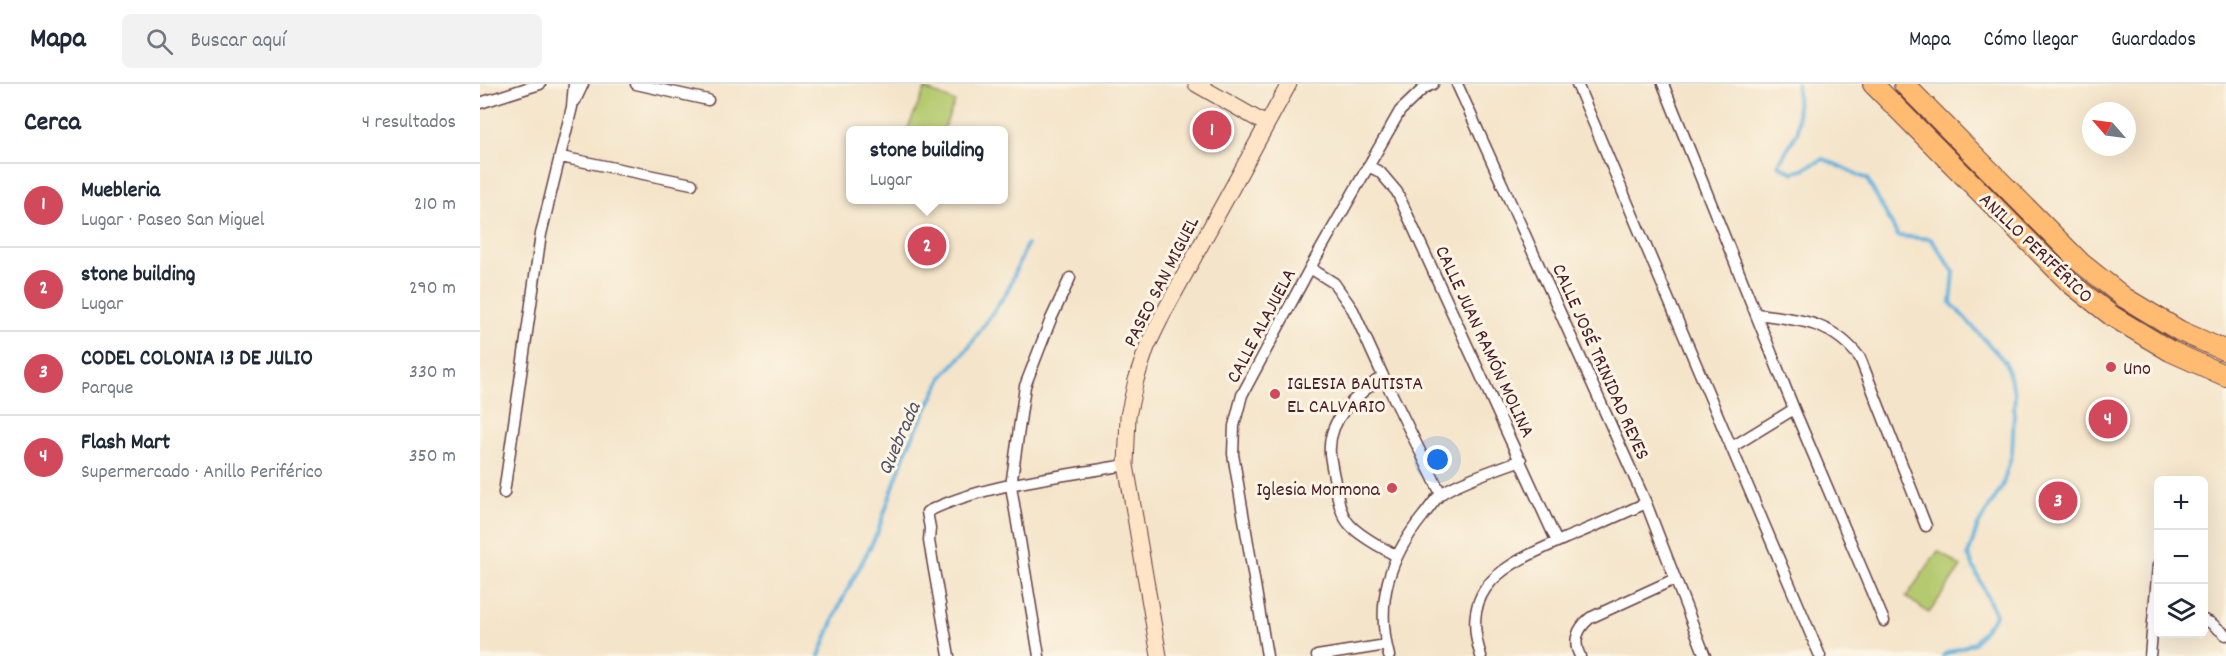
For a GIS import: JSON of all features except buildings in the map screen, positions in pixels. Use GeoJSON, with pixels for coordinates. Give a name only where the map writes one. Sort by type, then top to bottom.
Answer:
{"type":"FeatureCollection","features":[{"type":"Feature","properties":{"kind":"highway","name":"ANILLO PERIFÉRICO"},"geometry":{"type":"LineString","coordinates":[[1873,84],[2070,284],[2112,316],[2160,345],[2226,376]]}},
{"type":"Feature","properties":{"kind":"highway","name":"ANILLO PERIFÉRICO"},"geometry":{"type":"LineString","coordinates":[[1904,84],[2081,263],[2125,298],[2180,331],[2226,351]]}},
{"type":"Feature","properties":{"kind":"street"},"geometry":{"type":"LineString","coordinates":[[480,103],[540,84]]}},
{"type":"Feature","properties":{"kind":"street"},"geometry":{"type":"LineString","coordinates":[[504,493],[541,234],[572,107],[574,84]]}},
{"type":"Feature","properties":{"kind":"street"},"geometry":{"type":"LineString","coordinates":[[572,107],[583,84]]}},
{"type":"Feature","properties":{"kind":"street"},"geometry":{"type":"LineString","coordinates":[[636,84],[708,100]]}},
{"type":"Feature","properties":{"kind":"street"},"geometry":{"type":"LineString","coordinates":[[1196,84],[1266,124]]}},
{"type":"Feature","properties":{"kind":"street","name":"PASEO SAN MIGUEL"},"geometry":{"type":"LineString","coordinates":[[1159,656],[1126,465],[1128,416],[1147,347],[1163,314],[1289,84]]}},
{"type":"Feature","properties":{"kind":"street","name":"CALLE ALAJUELA"},"geometry":{"type":"LineString","coordinates":[[1267,656],[1233,454],[1234,426],[1242,395],[1310,268],[1400,111],[1424,88],[1433,84]]}},
{"type":"Feature","properties":{"kind":"street","name":"CALLE JOSÉ TRINIDAD REYES"},"geometry":{"type":"LineString","coordinates":[[1457,84],[1646,503],[1705,656]]}},
{"type":"Feature","properties":{"kind":"street"},"geometry":{"type":"LineString","coordinates":[[1577,84],[1820,656]]}},
{"type":"Feature","properties":{"kind":"street"},"geometry":{"type":"LineString","coordinates":[[1663,84],[1794,409],[1884,621]]}},
{"type":"Feature","properties":{"kind":"street"},"geometry":{"type":"LineString","coordinates":[[561,157],[692,184]]}},
{"type":"Feature","properties":{"kind":"street","name":"CALLE JUAN RAMÓN MOLINA"},"geometry":{"type":"LineString","coordinates":[[1368,166],[1380,172],[1397,192],[1557,542]]}},
{"type":"Feature","properties":{"kind":"street"},"geometry":{"type":"LineString","coordinates":[[1310,268],[1334,283],[1353,310],[1441,494]]}},
{"type":"Feature","properties":{"kind":"street"},"geometry":{"type":"LineString","coordinates":[[1039,656],[1011,486],[1025,386],[1050,318],[1070,278]]}},
{"type":"Feature","properties":{"kind":"street"},"geometry":{"type":"LineString","coordinates":[[1757,314],[1804,320],[1837,334],[1849,344],[1860,358],[1926,526]]}},
{"type":"Feature","properties":{"kind":"street"},"geometry":{"type":"LineString","coordinates":[[1383,376],[1359,394],[1338,419],[1332,435],[1330,452],[1339,504],[1344,518],[1352,528],[1396,556]]}},
{"type":"Feature","properties":{"kind":"street"},"geometry":{"type":"LineString","coordinates":[[1732,447],[1794,409]]}},
{"type":"Feature","properties":{"kind":"street"},"geometry":{"type":"LineString","coordinates":[[1317,656],[1388,650],[1382,620],[1385,586],[1396,556],[1417,524],[1441,494],[1521,460]]}},
{"type":"Feature","properties":{"kind":"street"},"geometry":{"type":"LineString","coordinates":[[949,656],[929,541],[930,528],[927,512],[966,497],[1011,486],[1126,465]]}},
{"type":"Feature","properties":{"kind":"street"},"geometry":{"type":"LineString","coordinates":[[1481,656],[1475,622],[1479,602],[1488,585],[1503,569],[1517,560],[1646,503]]}},
{"type":"Feature","properties":{"kind":"street"},"geometry":{"type":"LineString","coordinates":[[1580,656],[1576,642],[1582,624],[1590,618],[1675,579]]}},
{"type":"Feature","properties":{"kind":"street"},"geometry":{"type":"LineString","coordinates":[[2150,656],[2154,621]]}},
{"type":"Feature","properties":{"kind":"street"},"geometry":{"type":"LineString","coordinates":[[2208,622],[2226,635]]}},
{"type":"Feature","properties":{"kind":"green space"},"geometry":{"type":"Polygon","coordinates":[[[925,89],[955,102],[945,126],[909,126],[925,89]]]}},
{"type":"Feature","properties":{"kind":"green space"},"geometry":{"type":"Polygon","coordinates":[[[1938,551],[1961,567],[1929,613],[1906,597],[1938,551]]]}},
{"type":"Feature","properties":{"kind":"waterway"},"geometry":{"type":"LineString","coordinates":[[1797,84],[1798,131],[1778,165],[1794,173],[1824,159],[1867,179],[1898,236],[1931,239],[1954,272],[1951,303],[2005,362],[2015,393],[2012,454],[2002,487],[1978,525],[1968,555],[1996,615],[1974,643],[1943,656]]}},
{"type":"Feature","properties":{"kind":"waterway","name":"Quebrada"},"geometry":{"type":"LineString","coordinates":[[819,656],[840,604],[877,534],[906,450],[943,376],[966,351],[1008,290],[1027,244]]}},
{"type":"Feature","properties":{"kind":"place","name":"Muebleria"},"geometry":{"type":"Point","coordinates":[1212,130]}},
{"type":"Feature","properties":{"kind":"place","name":"stone building"},"geometry":{"type":"Point","coordinates":[927,246]}},
{"type":"Feature","properties":{"kind":"place","name":"Uno"},"geometry":{"type":"Point","coordinates":[2111,367]}},
{"type":"Feature","properties":{"kind":"place","name":"IGLESIA BAUTISTA EL CALVARIO"},"geometry":{"type":"Point","coordinates":[1275,394]}},
{"type":"Feature","properties":{"kind":"place","name":"Flash Mart"},"geometry":{"type":"Point","coordinates":[2108,419]}},
{"type":"Feature","properties":{"kind":"place","name":"Iglesia Mormona"},"geometry":{"type":"Point","coordinates":[1392,488]}},
{"type":"Feature","properties":{"kind":"place","name":"CODEL COLONIA 13 DE JULIO"},"geometry":{"type":"Point","coordinates":[2058,501]}}]}
